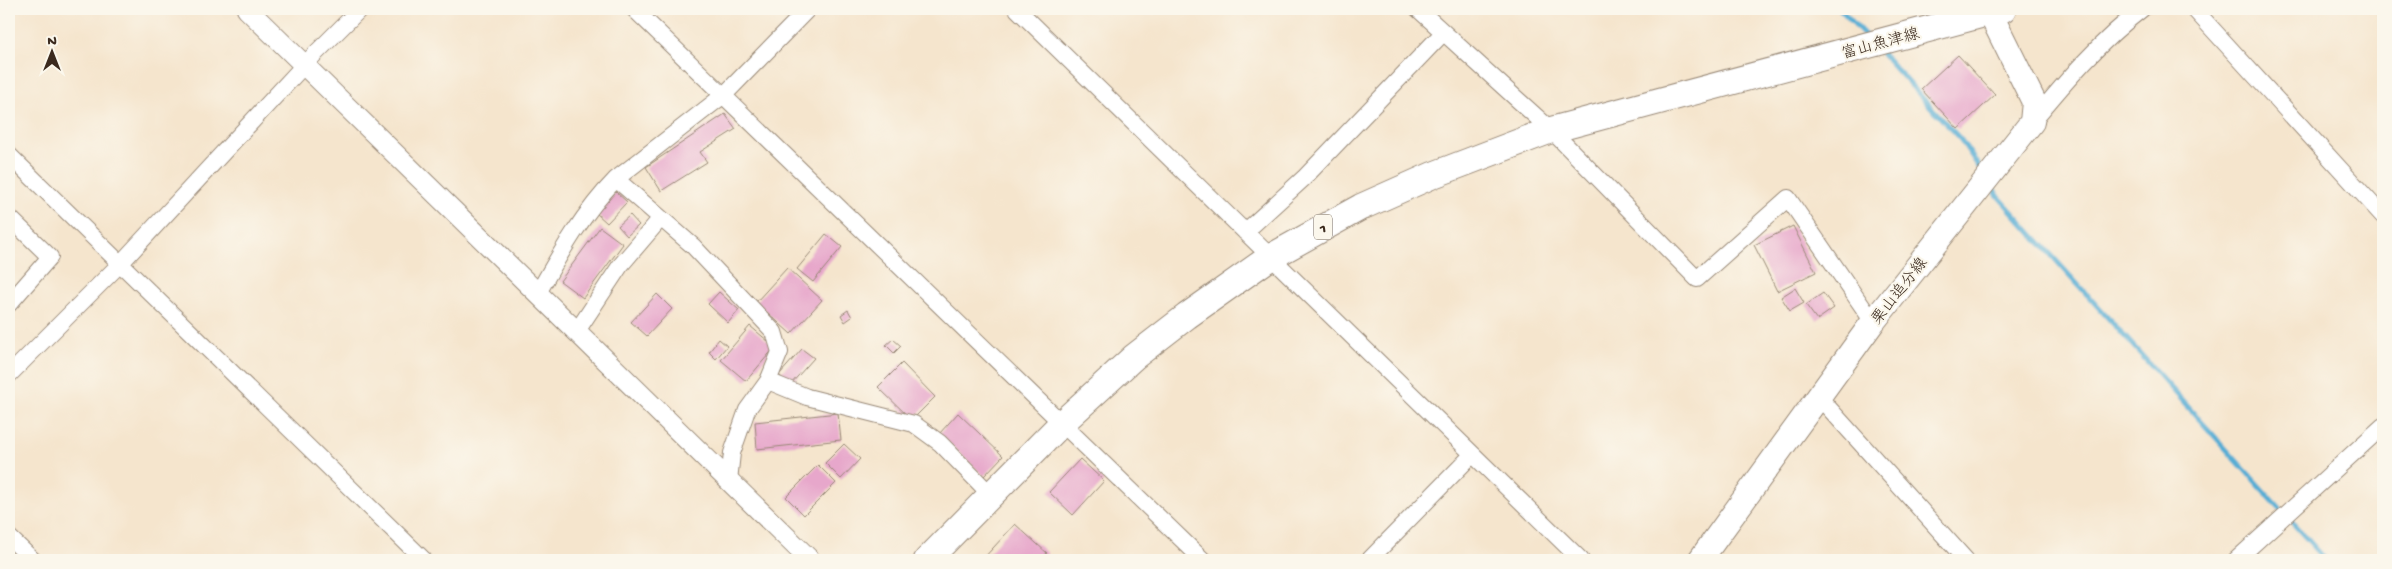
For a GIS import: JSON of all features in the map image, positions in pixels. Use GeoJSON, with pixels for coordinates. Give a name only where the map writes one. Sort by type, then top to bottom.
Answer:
{"type":"FeatureCollection","features":[{"type":"Feature","properties":{"kind":"main road"},"geometry":{"type":"LineString","coordinates":[[1996,11],[2034,102],[2032,122]]}},
{"type":"Feature","properties":{"kind":"main road","name":"富山魚津線"},"geometry":{"type":"LineString","coordinates":[[1551,130],[1996,11]]}},
{"type":"Feature","properties":{"kind":"main road","name":"栗山追分線"},"geometry":{"type":"LineString","coordinates":[[1700,560],[1873,322],[2032,122]]}},
{"type":"Feature","properties":{"kind":"main road","name":"1"},"geometry":{"type":"LineString","coordinates":[[927,560],[1062,423],[1134,358],[1186,316],[1269,258],[1361,207],[1433,175],[1551,130]]}},
{"type":"Feature","properties":{"kind":"street"},"geometry":{"type":"LineString","coordinates":[[247,9],[810,560]]}},
{"type":"Feature","properties":{"kind":"street"},"geometry":{"type":"LineString","coordinates":[[9,375],[120,264],[305,64],[360,9]]}},
{"type":"Feature","properties":{"kind":"street"},"geometry":{"type":"LineString","coordinates":[[634,9],[725,94],[1202,560]]}},
{"type":"Feature","properties":{"kind":"street"},"geometry":{"type":"LineString","coordinates":[[538,293],[571,235],[595,200],[616,179],[725,94],[808,9]]}},
{"type":"Feature","properties":{"kind":"street"},"geometry":{"type":"LineString","coordinates":[[1017,9],[1245,232],[1269,258],[1581,560]]}},
{"type":"Feature","properties":{"kind":"street"},"geometry":{"type":"LineString","coordinates":[[1418,9],[1551,130],[1697,279],[1788,198],[1873,322]]}},
{"type":"Feature","properties":{"kind":"street"},"geometry":{"type":"LineString","coordinates":[[2032,122],[2073,72],[2120,26],[2142,9]]}},
{"type":"Feature","properties":{"kind":"street"},"geometry":{"type":"LineString","coordinates":[[2194,9],[2383,216]]}},
{"type":"Feature","properties":{"kind":"street"},"geometry":{"type":"LineString","coordinates":[[1245,232],[1304,178],[1443,33]]}},
{"type":"Feature","properties":{"kind":"street"},"geometry":{"type":"LineString","coordinates":[[9,155],[424,560]]}},
{"type":"Feature","properties":{"kind":"street"},"geometry":{"type":"LineString","coordinates":[[616,179],[692,246],[774,332],[780,352],[768,381],[747,410],[732,453],[729,480]]}},
{"type":"Feature","properties":{"kind":"street"},"geometry":{"type":"LineString","coordinates":[[9,217],[50,257],[9,304]]}},
{"type":"Feature","properties":{"kind":"street"},"geometry":{"type":"LineString","coordinates":[[577,331],[620,266],[661,218]]}},
{"type":"Feature","properties":{"kind":"street"},"geometry":{"type":"LineString","coordinates":[[768,381],[806,397],[914,424],[940,443],[991,495]]}},
{"type":"Feature","properties":{"kind":"street"},"geometry":{"type":"LineString","coordinates":[[1818,396],[1966,560]]}},
{"type":"Feature","properties":{"kind":"street"},"geometry":{"type":"LineString","coordinates":[[2236,560],[2383,426]]}},
{"type":"Feature","properties":{"kind":"street"},"geometry":{"type":"LineString","coordinates":[[1369,560],[1472,455]]}},
{"type":"Feature","properties":{"kind":"street"},"geometry":{"type":"LineString","coordinates":[[9,537],[33,560]]}},
{"type":"Feature","properties":{"kind":"building"},"geometry":{"type":"Polygon","coordinates":[[[1958,55],[1995,95],[1958,129],[1921,89],[1958,55]]]}},
{"type":"Feature","properties":{"kind":"building"},"geometry":{"type":"Polygon","coordinates":[[[725,114],[736,129],[700,152],[707,162],[661,191],[646,167],[725,114]]]}},
{"type":"Feature","properties":{"kind":"building"},"geometry":{"type":"Polygon","coordinates":[[[616,192],[627,202],[607,223],[596,213],[616,192]]]}},
{"type":"Feature","properties":{"kind":"building"},"geometry":{"type":"Polygon","coordinates":[[[630,215],[639,225],[627,236],[618,226],[630,215]]]}},
{"type":"Feature","properties":{"kind":"building"},"geometry":{"type":"Polygon","coordinates":[[[1793,226],[1816,272],[1777,291],[1754,245],[1793,226]]]}},
{"type":"Feature","properties":{"kind":"building"},"geometry":{"type":"Polygon","coordinates":[[[600,227],[623,244],[583,298],[560,281],[600,227]]]}},
{"type":"Feature","properties":{"kind":"building"},"geometry":{"type":"Polygon","coordinates":[[[826,234],[842,247],[813,282],[797,269],[826,234]]]}},
{"type":"Feature","properties":{"kind":"building"},"geometry":{"type":"Polygon","coordinates":[[[787,268],[822,300],[791,334],[756,302],[787,268]]]}},
{"type":"Feature","properties":{"kind":"building"},"geometry":{"type":"Polygon","coordinates":[[[1795,288],[1804,303],[1790,311],[1781,297],[1795,288]]]}},
{"type":"Feature","properties":{"kind":"building"},"geometry":{"type":"Polygon","coordinates":[[[719,292],[739,310],[728,323],[708,304],[719,292]]]}},
{"type":"Feature","properties":{"kind":"building"},"geometry":{"type":"Polygon","coordinates":[[[1823,293],[1834,308],[1817,320],[1806,305],[1823,293]]]}},
{"type":"Feature","properties":{"kind":"building"},"geometry":{"type":"Polygon","coordinates":[[[657,294],[672,309],[647,336],[631,322],[657,294]]]}},
{"type":"Feature","properties":{"kind":"building"},"geometry":{"type":"Polygon","coordinates":[[[848,310],[852,317],[845,322],[841,315],[848,310]]]}},
{"type":"Feature","properties":{"kind":"building"},"geometry":{"type":"Polygon","coordinates":[[[750,326],[775,347],[746,381],[721,360],[750,326]]]}},
{"type":"Feature","properties":{"kind":"building"},"geometry":{"type":"Polygon","coordinates":[[[719,339],[727,346],[716,359],[709,352],[719,339]]]}},
{"type":"Feature","properties":{"kind":"building"},"geometry":{"type":"Polygon","coordinates":[[[893,339],[901,346],[894,353],[886,345],[893,339]]]}},
{"type":"Feature","properties":{"kind":"building"},"geometry":{"type":"Polygon","coordinates":[[[802,349],[814,358],[790,385],[779,375],[802,349]]]}},
{"type":"Feature","properties":{"kind":"building"},"geometry":{"type":"Polygon","coordinates":[[[902,363],[935,397],[912,420],[878,387],[902,363]]]}},
{"type":"Feature","properties":{"kind":"building"},"geometry":{"type":"Polygon","coordinates":[[[838,413],[841,440],[757,449],[755,422],[838,413]]]}},
{"type":"Feature","properties":{"kind":"building"},"geometry":{"type":"Polygon","coordinates":[[[958,413],[1003,456],[984,476],[939,434],[958,413]]]}},
{"type":"Feature","properties":{"kind":"building"},"geometry":{"type":"Polygon","coordinates":[[[844,444],[860,459],[841,479],[825,463],[844,444]]]}},
{"type":"Feature","properties":{"kind":"building"},"geometry":{"type":"Polygon","coordinates":[[[1080,459],[1104,481],[1073,515],[1049,492],[1080,459]]]}},
{"type":"Feature","properties":{"kind":"building"},"geometry":{"type":"Polygon","coordinates":[[[818,465],[836,483],[804,515],[786,497],[818,465]]]}},
{"type":"Feature","properties":{"kind":"building"},"geometry":{"type":"Polygon","coordinates":[[[1015,524],[1047,553],[1040,560],[982,560],[1015,524]]]}},
{"type":"Feature","properties":{"kind":"waterway"},"geometry":{"type":"LineString","coordinates":[[1840,9],[1866,36]]}},
{"type":"Feature","properties":{"kind":"waterway"},"geometry":{"type":"LineString","coordinates":[[1879,50],[1961,140],[1983,173]]}},
{"type":"Feature","properties":{"kind":"waterway"},"geometry":{"type":"LineString","coordinates":[[1990,184],[1999,197],[2326,560]]}}]}
